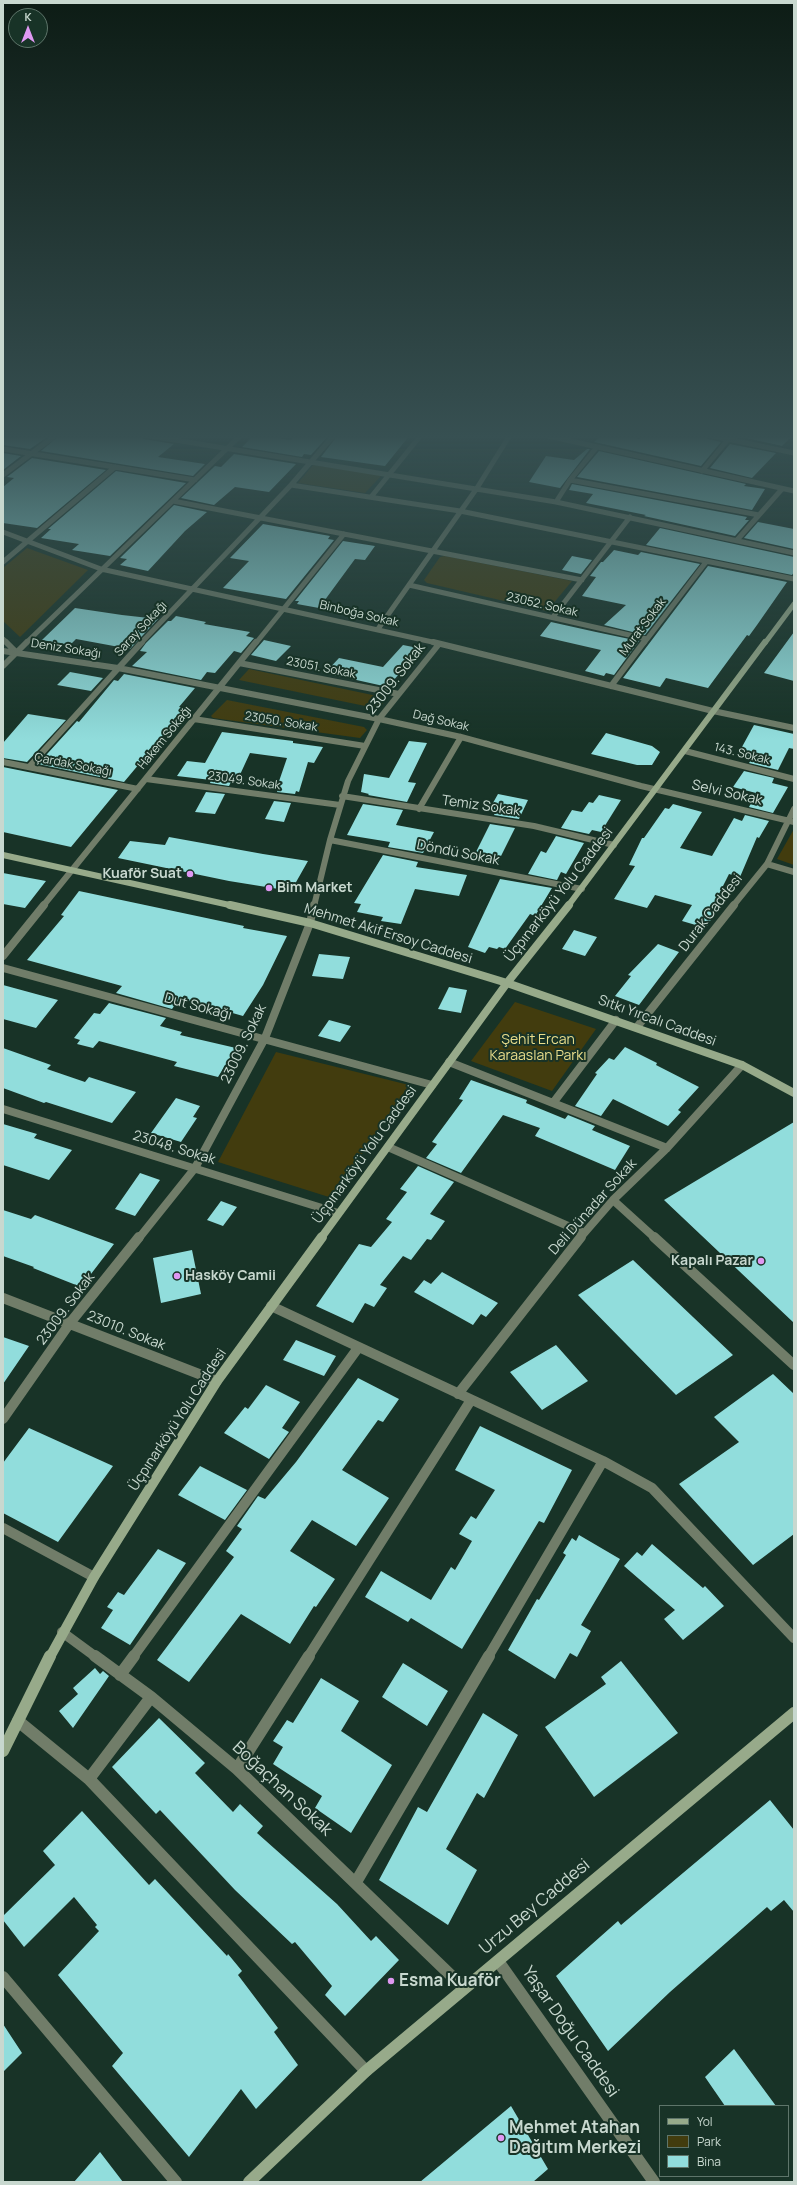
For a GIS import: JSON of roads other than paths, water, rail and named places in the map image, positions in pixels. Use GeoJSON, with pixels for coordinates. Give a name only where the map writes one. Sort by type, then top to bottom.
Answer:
{"type":"FeatureCollection","features":[{"type":"Feature","properties":{"kind":"main road","name":"Üçpınarköyü Yolu Caddesi"},"geometry":{"type":"LineString","coordinates":[[3,1751],[62,1632],[94,1577],[216,1381],[507,983],[582,889],[655,788],[685,751],[713,711],[794,605]]}},
{"type":"Feature","properties":{"kind":"main road","name":"Mehmet Akif Ersoy Caddesi"},"geometry":{"type":"LineString","coordinates":[[3,855],[310,923],[507,983]]}},
{"type":"Feature","properties":{"kind":"main road","name":"Sıtkı Yırcalı Caddesi"},"geometry":{"type":"LineString","coordinates":[[507,983],[637,1027],[742,1065],[794,1093]]}},
{"type":"Feature","properties":{"kind":"main road","name":"Urzu Bey Caddesi"},"geometry":{"type":"LineString","coordinates":[[249,2182],[366,2071],[794,1713]]}},
{"type":"Feature","properties":{"kind":"street","name":"Binboğa Sokak"},"geometry":{"type":"LineString","coordinates":[[15,537],[101,569],[378,629],[713,711],[794,728]]}},
{"type":"Feature","properties":{"kind":"street"},"geometry":{"type":"LineString","coordinates":[[3,562],[34,537]]}},
{"type":"Feature","properties":{"kind":"street"},"geometry":{"type":"LineString","coordinates":[[3,666],[135,537]]}},
{"type":"Feature","properties":{"kind":"street","name":"Saray Sokağı"},"geometry":{"type":"LineString","coordinates":[[29,767],[118,668],[241,537]]}},
{"type":"Feature","properties":{"kind":"street","name":"Hakem Sokağı"},"geometry":{"type":"LineString","coordinates":[[3,956],[342,537]]}},
{"type":"Feature","properties":{"kind":"street"},"geometry":{"type":"LineString","coordinates":[[360,537],[582,580]]}},
{"type":"Feature","properties":{"kind":"street"},"geometry":{"type":"LineString","coordinates":[[378,629],[442,537]]}},
{"type":"Feature","properties":{"kind":"street"},"geometry":{"type":"LineString","coordinates":[[587,537],[794,579]]}},
{"type":"Feature","properties":{"kind":"street"},"geometry":{"type":"LineString","coordinates":[[552,617],[616,537]]}},
{"type":"Feature","properties":{"kind":"street"},"geometry":{"type":"LineString","coordinates":[[723,537],[794,553]]}},
{"type":"Feature","properties":{"kind":"street"},"geometry":{"type":"LineString","coordinates":[[737,540],[740,537]]}},
{"type":"Feature","properties":{"kind":"street","name":"Murat Sokak"},"geometry":{"type":"LineString","coordinates":[[611,686],[706,562]]}},
{"type":"Feature","properties":{"kind":"street","name":"23052. Sokak"},"geometry":{"type":"LineString","coordinates":[[409,585],[647,639]]}},
{"type":"Feature","properties":{"kind":"street"},"geometry":{"type":"LineString","coordinates":[[3,639],[17,653]]}},
{"type":"Feature","properties":{"kind":"street","name":"23009. Sokak"},"geometry":{"type":"LineString","coordinates":[[3,1419],[70,1323],[195,1168],[265,1038],[310,923],[342,796],[365,746],[379,719],[439,644]]}},
{"type":"Feature","properties":{"kind":"street","name":"Deniz Sokağı"},"geometry":{"type":"LineString","coordinates":[[3,650],[118,668],[220,687]]}},
{"type":"Feature","properties":{"kind":"street","name":"23051. Sokak"},"geometry":{"type":"LineString","coordinates":[[239,663],[399,694]]}},
{"type":"Feature","properties":{"kind":"street","name":"Dağ Sokak"},"geometry":{"type":"LineString","coordinates":[[220,687],[461,737],[655,788]]}},
{"type":"Feature","properties":{"kind":"street","name":"23050. Sokak"},"geometry":{"type":"LineString","coordinates":[[194,719],[365,746]]}},
{"type":"Feature","properties":{"kind":"street"},"geometry":{"type":"LineString","coordinates":[[419,809],[461,737]]}},
{"type":"Feature","properties":{"kind":"street","name":"143. Sokak"},"geometry":{"type":"LineString","coordinates":[[685,751],[794,779]]}},
{"type":"Feature","properties":{"kind":"street","name":"Çardak Sokağı"},"geometry":{"type":"LineString","coordinates":[[3,762],[138,789]]}},
{"type":"Feature","properties":{"kind":"street","name":"23049. Sokak"},"geometry":{"type":"LineString","coordinates":[[146,779],[340,805]]}},
{"type":"Feature","properties":{"kind":"street","name":"Selvi Sokak"},"geometry":{"type":"LineString","coordinates":[[655,788],[791,821]]}},
{"type":"Feature","properties":{"kind":"street","name":"Temiz Sokak"},"geometry":{"type":"LineString","coordinates":[[342,796],[534,826],[614,845]]}},
{"type":"Feature","properties":{"kind":"street","name":"Durak Caddesi"},"geometry":{"type":"LineString","coordinates":[[637,1027],[767,864],[791,821],[794,809]]}},
{"type":"Feature","properties":{"kind":"street","name":"Döndü Sokak"},"geometry":{"type":"LineString","coordinates":[[330,840],[582,889]]}},
{"type":"Feature","properties":{"kind":"street"},"geometry":{"type":"LineString","coordinates":[[767,864],[794,872]]}},
{"type":"Feature","properties":{"kind":"street","name":"Dut Sokağı"},"geometry":{"type":"LineString","coordinates":[[3,968],[265,1038],[432,1085]]}},
{"type":"Feature","properties":{"kind":"street"},"geometry":{"type":"LineString","coordinates":[[553,1103],[616,1020]]}},
{"type":"Feature","properties":{"kind":"street"},"geometry":{"type":"LineString","coordinates":[[449,1062],[667,1148]]}},
{"type":"Feature","properties":{"kind":"street","name":"Deli Dünadar Sokak"},"geometry":{"type":"LineString","coordinates":[[458,1394],[584,1233],[613,1200],[667,1148],[742,1065]]}},
{"type":"Feature","properties":{"kind":"street","name":"23048. Sokak"},"geometry":{"type":"LineString","coordinates":[[3,1109],[338,1213]]}},
{"type":"Feature","properties":{"kind":"street"},"geometry":{"type":"LineString","coordinates":[[388,1146],[584,1233]]}},
{"type":"Feature","properties":{"kind":"street"},"geometry":{"type":"LineString","coordinates":[[613,1200],[794,1365]]}},
{"type":"Feature","properties":{"kind":"street","name":"23010. Sokak"},"geometry":{"type":"LineString","coordinates":[[3,1298],[216,1381]]}},
{"type":"Feature","properties":{"kind":"street"},"geometry":{"type":"LineString","coordinates":[[271,1306],[358,1348],[603,1461],[652,1488],[794,1638]]}},
{"type":"Feature","properties":{"kind":"street"},"geometry":{"type":"LineString","coordinates":[[120,1675],[358,1348]]}},
{"type":"Feature","properties":{"kind":"street"},"geometry":{"type":"LineString","coordinates":[[237,1769],[471,1400]]}},
{"type":"Feature","properties":{"kind":"street"},"geometry":{"type":"LineString","coordinates":[[356,1882],[603,1461]]}},
{"type":"Feature","properties":{"kind":"street"},"geometry":{"type":"LineString","coordinates":[[3,1528],[94,1577]]}},
{"type":"Feature","properties":{"kind":"street","name":"Boğaçhan Sokak"},"geometry":{"type":"LineString","coordinates":[[62,1632],[150,1697],[237,1769],[356,1882],[464,1988]]}},
{"type":"Feature","properties":{"kind":"street"},"geometry":{"type":"LineString","coordinates":[[89,1779],[150,1697]]}},
{"type":"Feature","properties":{"kind":"street"},"geometry":{"type":"LineString","coordinates":[[18,1721],[89,1779],[366,2071]]}},
{"type":"Feature","properties":{"kind":"street","name":"Yaşar Doğu Caddesi"},"geometry":{"type":"LineString","coordinates":[[498,1961],[654,2182]]}},
{"type":"Feature","properties":{"kind":"street"},"geometry":{"type":"LineString","coordinates":[[3,1977],[176,2182]]}},
{"type":"Feature","properties":{"kind":"place","name":"Kuaför Suat"},"geometry":{"type":"Point","coordinates":[190,874]}},
{"type":"Feature","properties":{"kind":"place","name":"Bim Market"},"geometry":{"type":"Point","coordinates":[269,888]}},
{"type":"Feature","properties":{"kind":"place","name":"Kapalı Pazar"},"geometry":{"type":"Point","coordinates":[761,1261]}},
{"type":"Feature","properties":{"kind":"place","name":"Hasköy Camii"},"geometry":{"type":"Point","coordinates":[177,1276]}},
{"type":"Feature","properties":{"kind":"place","name":"Esma Kuaför"},"geometry":{"type":"Point","coordinates":[391,1981]}},
{"type":"Feature","properties":{"kind":"place","name":"Mehmet Atahan Dağıtım Merkezi"},"geometry":{"type":"Point","coordinates":[501,2138]}},
{"type":"Feature","properties":{"kind":"park label","name":"Şehit Ercan Karaaslan Parkı"},"geometry":{"type":"Point","coordinates":[538,1048]}}]}
